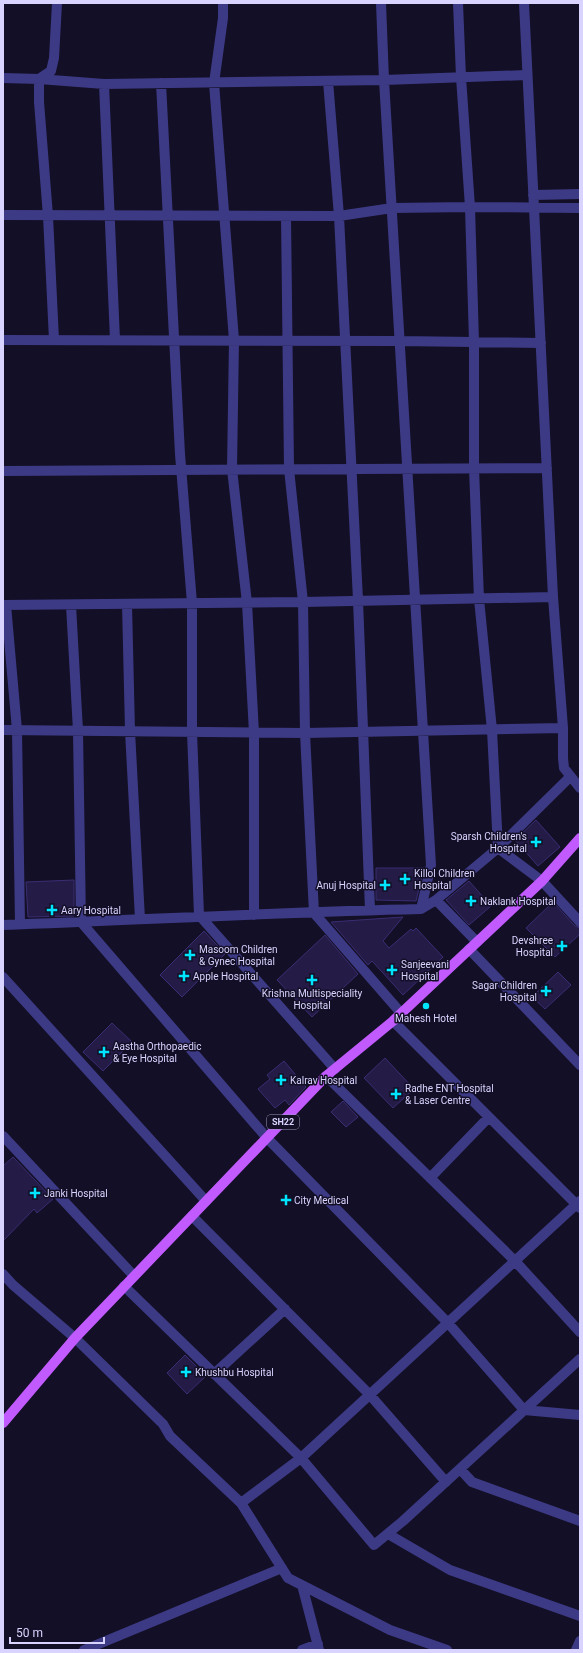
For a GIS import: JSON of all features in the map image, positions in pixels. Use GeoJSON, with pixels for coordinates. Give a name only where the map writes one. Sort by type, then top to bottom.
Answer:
{"type":"FeatureCollection","features":[{"type":"Feature","properties":{"kind":"main road","name":"SH22"},"geometry":{"type":"LineString","coordinates":[[3,1423],[75,1338],[326,1076],[393,1021],[542,881],[580,838]]}},
{"type":"Feature","properties":{"kind":"street"},"geometry":{"type":"LineString","coordinates":[[39,79],[51,71],[54,58],[57,3]]}},
{"type":"Feature","properties":{"kind":"street"},"geometry":{"type":"LineString","coordinates":[[223,3],[223,18],[214,83],[234,340],[232,469],[247,603],[254,733],[254,915]]}},
{"type":"Feature","properties":{"kind":"street"},"geometry":{"type":"LineString","coordinates":[[381,3],[399,341],[431,865],[421,908]]}},
{"type":"Feature","properties":{"kind":"street"},"geometry":{"type":"LineString","coordinates":[[458,3],[461,77],[470,207],[474,342],[474,468],[479,599],[492,730],[498,848]]}},
{"type":"Feature","properties":{"kind":"street"},"geometry":{"type":"LineString","coordinates":[[524,3],[553,597],[563,728],[564,768],[580,788]]}},
{"type":"Feature","properties":{"kind":"street"},"geometry":{"type":"LineString","coordinates":[[3,78],[104,84],[384,80],[527,75]]}},
{"type":"Feature","properties":{"kind":"street"},"geometry":{"type":"LineString","coordinates":[[39,79],[39,102],[48,216],[54,340]]}},
{"type":"Feature","properties":{"kind":"street"},"geometry":{"type":"LineString","coordinates":[[328,81],[339,216],[344,340],[352,468],[370,910]]}},
{"type":"Feature","properties":{"kind":"street"},"geometry":{"type":"LineString","coordinates":[[162,83],[174,340],[192,603],[192,732],[200,915],[335,1069]]}},
{"type":"Feature","properties":{"kind":"street"},"geometry":{"type":"LineString","coordinates":[[104,84],[115,340]]}},
{"type":"Feature","properties":{"kind":"street"},"geometry":{"type":"LineString","coordinates":[[533,195],[580,194]]}},
{"type":"Feature","properties":{"kind":"street"},"geometry":{"type":"LineString","coordinates":[[3,216],[339,216],[392,208],[580,208]]}},
{"type":"Feature","properties":{"kind":"street"},"geometry":{"type":"LineString","coordinates":[[286,216],[289,469],[303,602],[305,733],[314,913],[401,1013]]}},
{"type":"Feature","properties":{"kind":"street"},"geometry":{"type":"LineString","coordinates":[[3,340],[344,340],[540,343]]}},
{"type":"Feature","properties":{"kind":"street"},"geometry":{"type":"LineString","coordinates":[[3,471],[547,468]]}},
{"type":"Feature","properties":{"kind":"street"},"geometry":{"type":"LineString","coordinates":[[20,924],[17,730],[5,605],[247,603],[553,597]]}},
{"type":"Feature","properties":{"kind":"street"},"geometry":{"type":"LineString","coordinates":[[127,604],[130,731],[140,919]]}},
{"type":"Feature","properties":{"kind":"street"},"geometry":{"type":"LineString","coordinates":[[71,605],[78,731],[81,922],[267,1138],[448,1323],[524,1410],[580,1415]]}},
{"type":"Feature","properties":{"kind":"street"},"geometry":{"type":"LineString","coordinates":[[3,730],[305,733],[563,728]]}},
{"type":"Feature","properties":{"kind":"street"},"geometry":{"type":"LineString","coordinates":[[3,925],[200,915],[254,915],[421,908],[436,900],[498,848],[570,777]]}},
{"type":"Feature","properties":{"kind":"street"},"geometry":{"type":"LineString","coordinates":[[498,848],[542,881],[580,922]]}},
{"type":"Feature","properties":{"kind":"street"},"geometry":{"type":"LineString","coordinates":[[436,900],[477,942]]}},
{"type":"Feature","properties":{"kind":"street"},"geometry":{"type":"LineString","coordinates":[[469,949],[580,1065]]}},
{"type":"Feature","properties":{"kind":"street"},"geometry":{"type":"LineString","coordinates":[[3,977],[206,1201]]}},
{"type":"Feature","properties":{"kind":"street"},"geometry":{"type":"LineString","coordinates":[[241,1503],[301,1458],[515,1261],[579,1205],[393,1021]]}},
{"type":"Feature","properties":{"kind":"street"},"geometry":{"type":"LineString","coordinates":[[326,1076],[515,1261],[580,1332]]}},
{"type":"Feature","properties":{"kind":"street"},"geometry":{"type":"LineString","coordinates":[[430,1178],[489,1117]]}},
{"type":"Feature","properties":{"kind":"street"},"geometry":{"type":"LineString","coordinates":[[3,1136],[134,1276]]}},
{"type":"Feature","properties":{"kind":"street"},"geometry":{"type":"LineString","coordinates":[[192,1216],[370,1394],[446,1482]]}},
{"type":"Feature","properties":{"kind":"street"},"geometry":{"type":"LineString","coordinates":[[3,1274],[13,1285],[75,1338],[163,1424],[170,1436],[241,1503],[288,1578],[390,1630],[447,1650]]}},
{"type":"Feature","properties":{"kind":"street"},"geometry":{"type":"LineString","coordinates":[[124,1286],[301,1458],[374,1545],[446,1482],[580,1359]]}},
{"type":"Feature","properties":{"kind":"street"},"geometry":{"type":"LineString","coordinates":[[214,1374],[285,1309]]}},
{"type":"Feature","properties":{"kind":"street"},"geometry":{"type":"LineString","coordinates":[[460,1469],[472,1482],[580,1521]]}},
{"type":"Feature","properties":{"kind":"street"},"geometry":{"type":"LineString","coordinates":[[388,1534],[450,1570],[580,1616]]}},
{"type":"Feature","properties":{"kind":"street"},"geometry":{"type":"LineString","coordinates":[[84,1650],[282,1568]]}},
{"type":"Feature","properties":{"kind":"street"},"geometry":{"type":"LineString","coordinates":[[302,1585],[319,1647],[302,1650]]}},
{"type":"Feature","properties":{"kind":"street"},"geometry":{"type":"LineString","coordinates":[[576,1650],[580,1641]]}},
{"type":"Feature","properties":{"kind":"building"},"geometry":{"type":"Polygon","coordinates":[[[536,820],[560,847],[538,866],[515,840],[536,820]]]}},
{"type":"Feature","properties":{"kind":"building"},"geometry":{"type":"Polygon","coordinates":[[[376,868],[424,868],[416,901],[376,900],[376,868]]]}},
{"type":"Feature","properties":{"kind":"building"},"geometry":{"type":"Polygon","coordinates":[[[74,880],[74,916],[28,917],[26,882],[74,880]]]}},
{"type":"Feature","properties":{"kind":"building"},"geometry":{"type":"Polygon","coordinates":[[[469,881],[491,906],[469,925],[446,900],[469,881]]]}},
{"type":"Feature","properties":{"kind":"building"},"geometry":{"type":"Polygon","coordinates":[[[553,902],[575,926],[580,928],[580,934],[555,957],[526,928],[553,902]]]}},
{"type":"Feature","properties":{"kind":"building"},"geometry":{"type":"Polygon","coordinates":[[[403,917],[383,941],[389,948],[411,929],[413,931],[416,928],[443,957],[403,995],[372,961],[368,965],[331,922],[403,917]]]}},
{"type":"Feature","properties":{"kind":"building"},"geometry":{"type":"Polygon","coordinates":[[[204,931],[225,954],[182,997],[160,975],[204,931]]]}},
{"type":"Feature","properties":{"kind":"building"},"geometry":{"type":"Polygon","coordinates":[[[325,935],[358,974],[312,1017],[277,980],[325,935]]]}},
{"type":"Feature","properties":{"kind":"building"},"geometry":{"type":"Polygon","coordinates":[[[558,972],[571,985],[545,1009],[532,997],[558,972]]]}},
{"type":"Feature","properties":{"kind":"building"},"geometry":{"type":"Polygon","coordinates":[[[112,1023],[132,1042],[103,1071],[83,1052],[112,1023]]]}},
{"type":"Feature","properties":{"kind":"building"},"geometry":{"type":"Polygon","coordinates":[[[385,1058],[414,1089],[393,1108],[364,1078],[385,1058]]]}},
{"type":"Feature","properties":{"kind":"building"},"geometry":{"type":"Polygon","coordinates":[[[284,1061],[306,1087],[289,1105],[285,1100],[275,1108],[258,1089],[270,1079],[267,1075],[284,1061]]]}},
{"type":"Feature","properties":{"kind":"building"},"geometry":{"type":"Polygon","coordinates":[[[343,1101],[358,1117],[346,1127],[331,1112],[343,1101]]]}},
{"type":"Feature","properties":{"kind":"building"},"geometry":{"type":"Polygon","coordinates":[[[13,1157],[53,1199],[37,1213],[34,1209],[3,1241],[3,1166],[13,1157]]]}},
{"type":"Feature","properties":{"kind":"building"},"geometry":{"type":"Polygon","coordinates":[[[185,1355],[206,1376],[187,1394],[167,1373],[185,1355]]]}},
{"type":"Feature","properties":{"kind":"place","name":"Sparsh Children's Hospital"},"geometry":{"type":"Point","coordinates":[536,842]}},
{"type":"Feature","properties":{"kind":"place","name":"Killol Children Hospital"},"geometry":{"type":"Point","coordinates":[405,879]}},
{"type":"Feature","properties":{"kind":"place","name":"Anuj Hospital"},"geometry":{"type":"Point","coordinates":[385,885]}},
{"type":"Feature","properties":{"kind":"place","name":"Naklank Hospital"},"geometry":{"type":"Point","coordinates":[471,901]}},
{"type":"Feature","properties":{"kind":"place","name":"Aary Hospital"},"geometry":{"type":"Point","coordinates":[52,910]}},
{"type":"Feature","properties":{"kind":"place","name":"Devshree Hospital"},"geometry":{"type":"Point","coordinates":[562,946]}},
{"type":"Feature","properties":{"kind":"place","name":"Masoom Children & Gynec Hospital"},"geometry":{"type":"Point","coordinates":[190,955]}},
{"type":"Feature","properties":{"kind":"place","name":"Sanjeevani Hospital"},"geometry":{"type":"Point","coordinates":[392,970]}},
{"type":"Feature","properties":{"kind":"place","name":"Apple Hospital"},"geometry":{"type":"Point","coordinates":[184,976]}},
{"type":"Feature","properties":{"kind":"place","name":"Krishna Multispeciality Hospital"},"geometry":{"type":"Point","coordinates":[312,980]}},
{"type":"Feature","properties":{"kind":"place","name":"Sagar Children Hospital"},"geometry":{"type":"Point","coordinates":[546,991]}},
{"type":"Feature","properties":{"kind":"place","name":"Mahesh Hotel"},"geometry":{"type":"Point","coordinates":[426,1006]}},
{"type":"Feature","properties":{"kind":"place","name":"Aastha Orthopaedic & Eye Hospital"},"geometry":{"type":"Point","coordinates":[104,1052]}},
{"type":"Feature","properties":{"kind":"place","name":"Kalrav Hospital"},"geometry":{"type":"Point","coordinates":[281,1080]}},
{"type":"Feature","properties":{"kind":"place","name":"Radhe ENT Hospital & Laser Centre"},"geometry":{"type":"Point","coordinates":[396,1094]}},
{"type":"Feature","properties":{"kind":"place","name":"Janki Hospital"},"geometry":{"type":"Point","coordinates":[35,1193]}},
{"type":"Feature","properties":{"kind":"place","name":"City Medical"},"geometry":{"type":"Point","coordinates":[286,1200]}},
{"type":"Feature","properties":{"kind":"place","name":"Khushbu Hospital"},"geometry":{"type":"Point","coordinates":[186,1372]}}]}
